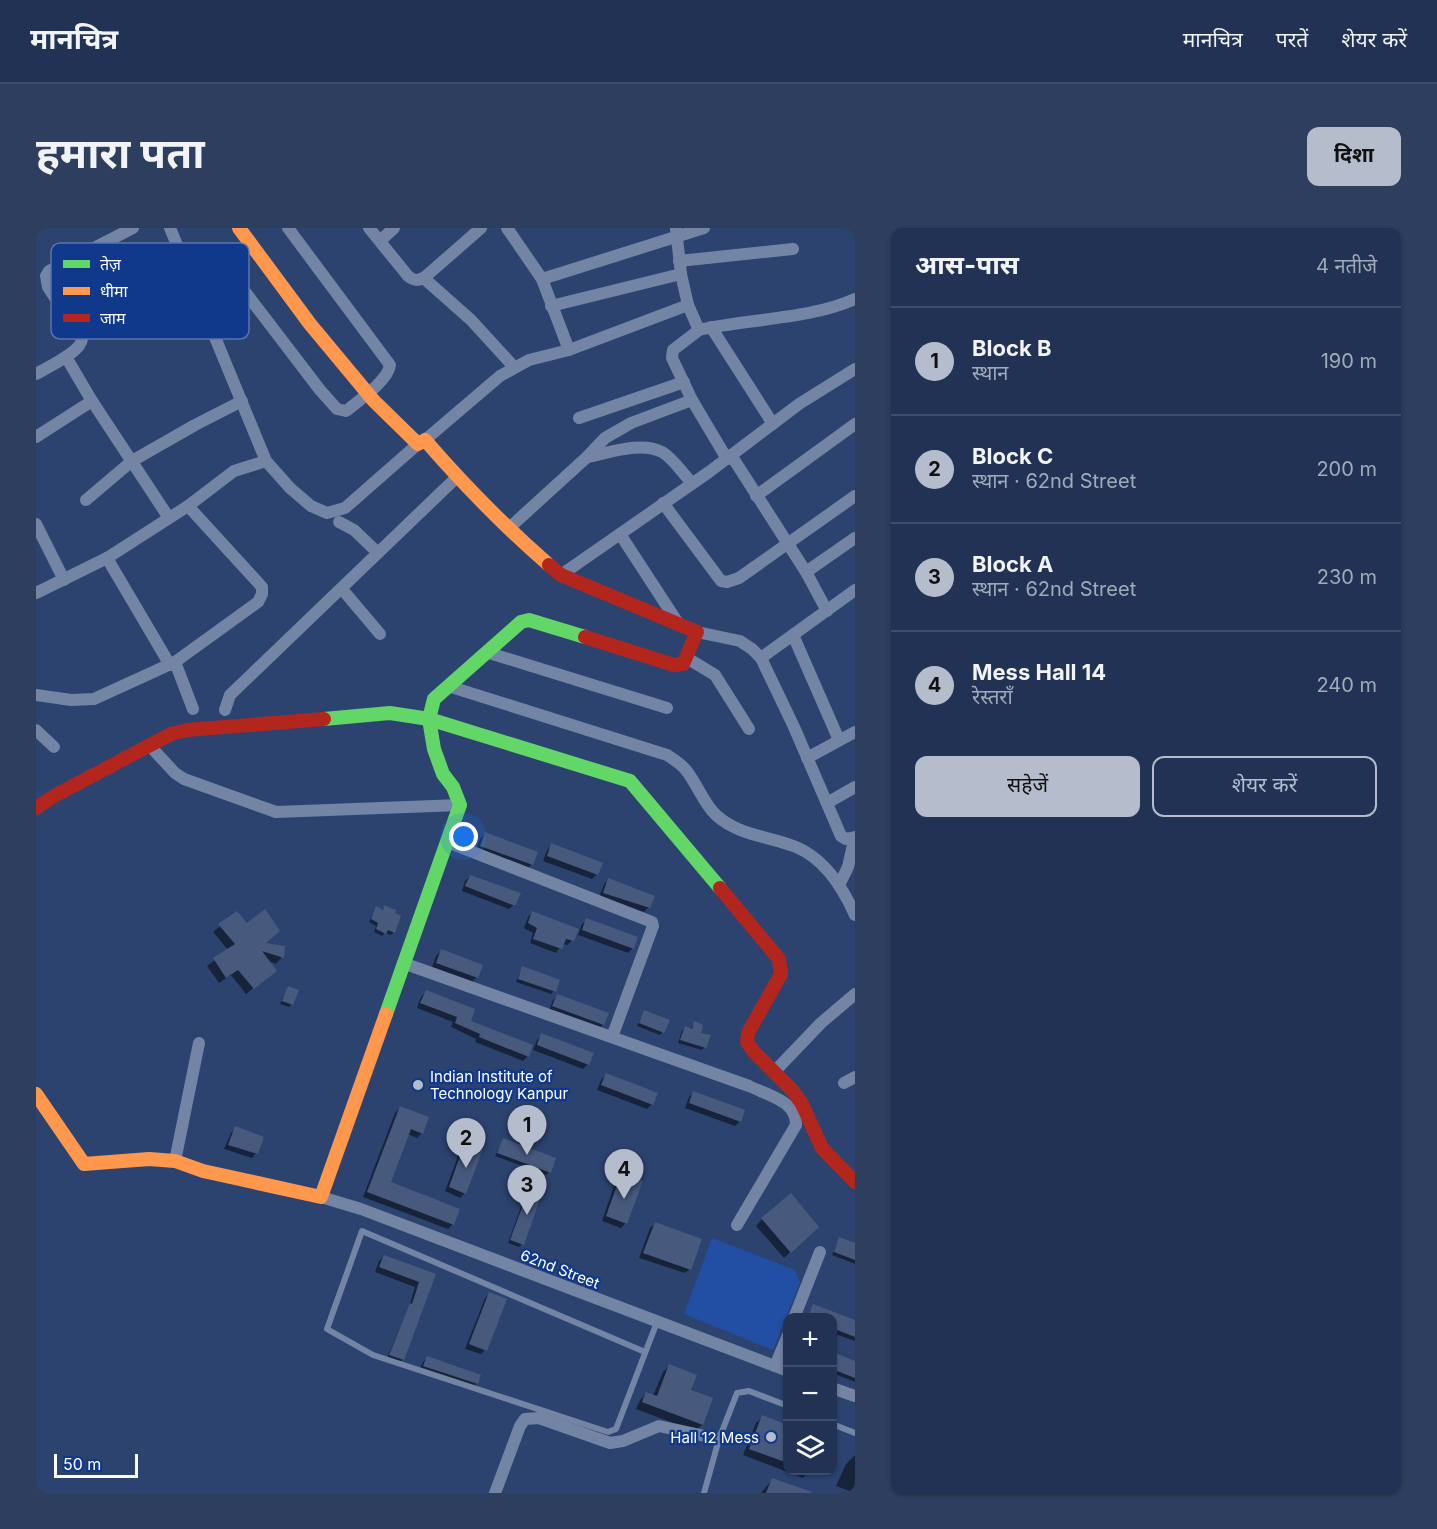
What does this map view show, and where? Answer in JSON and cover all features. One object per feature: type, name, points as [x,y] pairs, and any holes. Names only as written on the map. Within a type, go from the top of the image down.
[{"type":"street","points":[[104,243],[133,228]]},
{"type":"street","points":[[170,228],[176,243]]},
{"type":"street","points":[[239,228],[310,324],[368,393],[422,442],[508,529],[561,575],[697,632],[740,641],[761,658],[841,836],[843,838],[854,837],[848,867],[840,885]]},
{"type":"street","points":[[249,298],[304,371],[337,409],[346,411],[388,373],[390,365],[288,228]]},
{"type":"street","points":[[369,228],[413,279],[419,280],[481,228]]},
{"type":"street","points":[[380,242],[394,228]]},
{"type":"street","points":[[507,228],[542,279],[569,350]]},
{"type":"street","points":[[542,279],[676,232],[704,228]]},
{"type":"street","points":[[676,232],[681,274],[688,305],[772,424]]},
{"type":"street","points":[[679,261],[793,249]]},
{"type":"street","points":[[51,270],[46,276],[51,292]]},
{"type":"street","points":[[551,306],[681,274]]},
{"type":"street","points":[[425,277],[471,320],[514,367]]},
{"type":"street","points":[[827,611],[806,572],[692,400],[671,353],[705,329],[831,308],[855,299]]},
{"type":"street","points":[[216,339],[266,461],[290,488],[311,506],[327,513],[345,508],[500,376],[514,367],[529,360],[569,350],[688,305]]},
{"type":"street","points":[[36,374],[81,347],[82,339]]},
{"type":"street","points":[[66,357],[92,401],[169,518]]},
{"type":"street","points":[[561,575],[729,457],[799,404],[855,369]]},
{"type":"street","points":[[579,418],[684,382]]},
{"type":"street","points":[[508,529],[605,438],[631,423],[692,400]]},
{"type":"street","points":[[36,436],[92,401]]},
{"type":"street","points":[[86,500],[132,461],[242,401]]},
{"type":"street","points":[[756,496],[855,424]]},
{"type":"street","points":[[587,457],[637,448],[652,449],[664,453],[692,483]]},
{"type":"street","points":[[36,593],[107,558],[188,506],[234,471],[266,461]]},
{"type":"street","points":[[225,710],[230,694],[457,477]]},
{"type":"street","points":[[663,503],[721,581],[727,582],[739,579],[855,496]]},
{"type":"street","points":[[36,695],[71,700],[94,699],[172,663],[258,602],[262,594],[262,587],[188,506]]},
{"type":"street","points":[[339,522],[354,530],[377,552]]},
{"type":"street","points":[[36,524],[64,580]]},
{"type":"street","points":[[620,534],[678,623]]},
{"type":"street","points":[[806,572],[855,538]]},
{"type":"street","points":[[107,558],[172,663],[192,709]]},
{"type":"street","points":[[342,589],[380,634]]},
{"type":"street","points":[[761,658],[855,590]]},
{"type":"street","points":[[36,1094],[84,1164],[149,1159],[176,1161],[203,1171],[321,1197],[460,804],[453,787],[443,774],[434,749],[429,719],[433,699],[521,622],[529,620],[674,665],[683,664],[697,632]]},
{"type":"street","points":[[794,635],[839,740]]},
{"type":"street","points":[[486,652],[667,708]]},
{"type":"street","points":[[687,658],[715,675],[749,729]]},
{"type":"street","points":[[448,686],[667,755],[684,768],[715,814],[738,831],[797,847],[815,859],[840,885],[855,915]]},
{"type":"street","points":[[36,808],[54,796],[171,734],[207,728],[390,713],[429,719],[630,781],[779,959],[781,974],[748,1033],[747,1042],[793,1091],[802,1104],[822,1148],[855,1182]]},
{"type":"street","points":[[36,730],[54,747]]},
{"type":"street","points":[[807,758],[855,732]]},
{"type":"street","points":[[150,746],[175,773],[184,779],[276,812],[460,804]]},
{"type":"street","points":[[827,803],[855,787]]},
{"type":"street","points":[[447,842],[652,922],[653,926],[612,1037]]},
{"type":"street","points":[[403,963],[749,1086],[787,1103],[796,1116],[796,1125],[737,1225]]},
{"type":"street","points":[[774,1072],[821,1023],[855,994]]},
{"type":"street","points":[[176,1161],[199,1043]]},
{"type":"street","name":"62nd Street","points":[[321,1197],[361,1209],[783,1369]]},
{"type":"street","points":[[796,1313],[820,1252]]},
{"type":"street","points":[[775,1366],[783,1347]]},
{"type":"street","points":[[837,1390],[855,1396]]},
{"type":"street","points":[[495,1493],[520,1426],[525,1419],[539,1418],[610,1443],[623,1441],[659,1426],[719,1439]]},
{"type":"lane","points":[[645,1352],[362,1232],[327,1329],[373,1355],[608,1432],[616,1429],[657,1322]]},
{"type":"lane","points":[[704,1493],[719,1439],[734,1398],[741,1391],[749,1391],[783,1404]]},
{"type":"lane","points":[[837,1426],[855,1433]]},
{"type":"shaded area","points":[[712,1238],[795,1270],[800,1282],[788,1313],[783,1313],[783,1325],[773,1350],[684,1314]]},
{"type":"building","points":[[485,832],[538,852],[533,865],[480,846]]},
{"type":"building","points":[[551,843],[603,863],[598,875],[547,856]]},
{"type":"building","points":[[470,875],[521,893],[515,906],[465,886]]},
{"type":"building","points":[[608,878],[655,896],[650,908],[603,893]]},
{"type":"building","points":[[384,905],[396,910],[395,913],[401,916],[395,933],[388,930],[386,934],[376,929],[378,923],[371,919],[376,906],[383,910]]},
{"type":"building","points":[[265,909],[280,931],[266,943],[285,946],[284,958],[262,951],[277,971],[254,989],[238,970],[226,978],[213,958],[235,944],[218,924],[237,911],[247,923]]},
{"type":"building","points":[[532,911],[579,929],[574,941],[566,939],[562,949],[533,939],[537,928],[528,923]]},
{"type":"building","points":[[586,918],[638,937],[634,949],[582,930]]},
{"type":"building","points":[[441,949],[483,965],[478,978],[436,963]]},
{"type":"building","points":[[522,966],[560,980],[556,992],[518,979]]},
{"type":"building","points":[[288,986],[299,990],[293,1005],[282,1001]]},
{"type":"building","points":[[426,990],[475,1009],[471,1021],[533,1045],[529,1057],[479,1037],[480,1034],[455,1023],[457,1017],[420,1003]]},
{"type":"building","points":[[557,994],[609,1013],[604,1025],[552,1006]]},
{"type":"building","points":[[644,1010],[670,1020],[664,1033],[639,1023]]},
{"type":"building","points":[[694,1021],[703,1025],[701,1033],[711,1035],[706,1048],[680,1040],[685,1026],[692,1029]]},
{"type":"building","points":[[541,1033],[594,1053],[589,1065],[537,1045]]},
{"type":"building","points":[[606,1073],[658,1093],[653,1105],[601,1085]]},
{"type":"building","points":[[693,1091],[745,1110],[741,1122],[689,1103]]},
{"type":"building","points":[[400,1106],[429,1117],[423,1134],[411,1129],[391,1182],[460,1209],[454,1225],[367,1192]]},
{"type":"building","points":[[235,1126],[264,1137],[258,1154],[228,1145]]},
{"type":"building","points":[[503,1138],[556,1158],[551,1173],[497,1153]]},
{"type":"building","points":[[465,1142],[483,1149],[466,1194],[449,1187]]},
{"type":"building","points":[[621,1174],[643,1181],[627,1224],[606,1216]]},
{"type":"building","points":[[530,1186],[543,1190],[524,1245],[510,1240]]},
{"type":"building","points":[[791,1193],[819,1227],[791,1253],[761,1218]]},
{"type":"building","points":[[655,1222],[702,1239],[691,1270],[643,1253]]},
{"type":"building","points":[[839,1237],[855,1243],[855,1260],[834,1252]]},
{"type":"building","points":[[384,1255],[436,1274],[404,1360],[389,1355],[410,1303],[412,1304],[419,1282],[379,1267]]},
{"type":"building","points":[[489,1292],[507,1299],[487,1351],[469,1344]]},
{"type":"building","points":[[813,1304],[837,1313],[810,1313]]},
{"type":"building","points":[[837,1313],[855,1320],[855,1337],[837,1330]]},
{"type":"building","points":[[837,1354],[855,1361],[855,1378],[837,1371]]},
{"type":"building","points":[[427,1356],[481,1375],[478,1384],[423,1366]]},
{"type":"building","points":[[669,1364],[697,1375],[691,1390],[713,1398],[703,1425],[642,1402],[646,1392],[657,1396]]},
{"type":"building","name":"Hall 12 Mess","points":[[762,1415],[783,1423],[783,1461],[749,1449]]},
{"type":"building","points":[[772,1478],[812,1492],[812,1493],[766,1493]]},
{"type":"traffic: fast","points":[[386,1014],[460,805],[453,787],[443,774],[434,749],[429,719],[434,699],[521,622],[529,620],[585,637]]},
{"type":"traffic: fast","points":[[324,719],[390,713],[429,719],[630,781],[720,888]]},
{"type":"traffic: slow","points":[[239,228],[310,324],[374,401],[418,444],[425,440],[485,505],[549,565]]},
{"type":"traffic: slow","points":[[36,1094],[84,1164],[149,1159],[175,1161],[203,1171],[321,1197],[386,1014]]},
{"type":"traffic: jam","points":[[549,565],[561,575],[697,632],[683,664],[674,665],[585,637]]},
{"type":"traffic: jam","points":[[36,808],[54,796],[171,734],[187,730],[324,719]]},
{"type":"traffic: jam","points":[[720,888],[779,959],[781,974],[748,1033],[747,1042],[793,1091],[802,1104],[822,1148],[855,1182]]},
{"type":"place","name":"Indian Institute of Technology Kanpur","points":[[418,1085]]},
{"type":"place","name":"Block B","points":[[527,1155]]},
{"type":"place","name":"Block C","points":[[466,1168]]},
{"type":"place","name":"Mess Hall 14","points":[[624,1199]]},
{"type":"place","name":"Block A","points":[[527,1215]]},
{"type":"place","name":"Hall 12 Mess","points":[[771,1437]]}]
